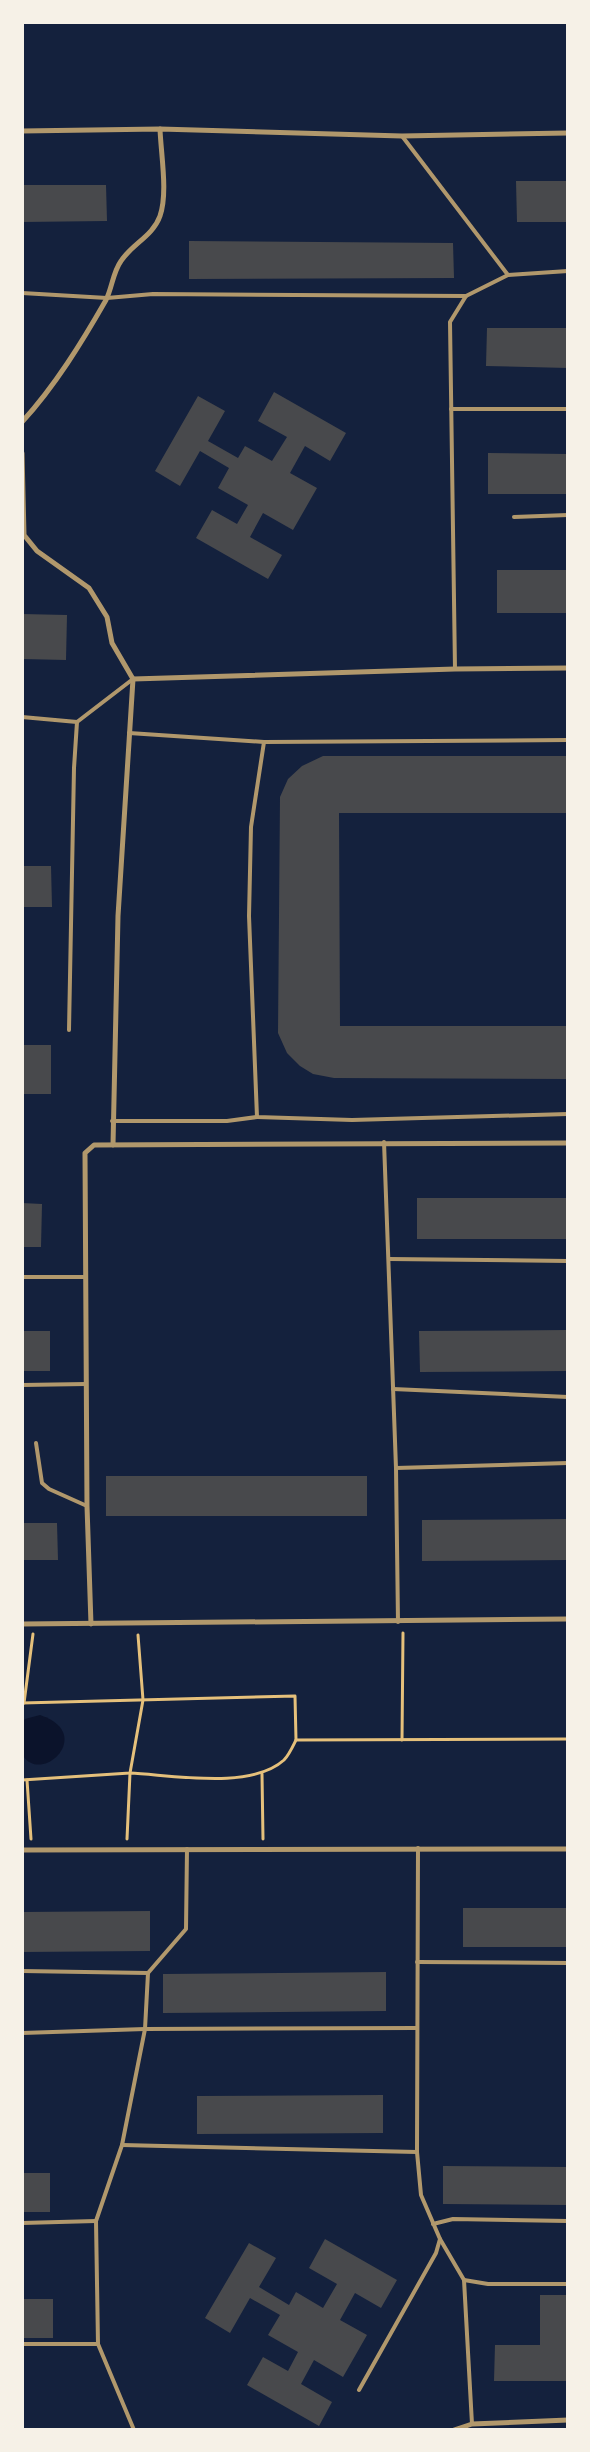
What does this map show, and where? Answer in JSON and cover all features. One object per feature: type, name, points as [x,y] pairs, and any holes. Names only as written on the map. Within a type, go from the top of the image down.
[{"type":"street","points":[[22,130],[160,129],[402,136],[568,133]]},
{"type":"street","points":[[22,422],[45,397],[107,298],[119,263],[130,248],[151,233],[160,217],[163,202],[160,129]]},
{"type":"street","points":[[22,453],[23,535],[37,551],[89,588],[107,617],[112,642],[133,679],[118,916],[112,1121],[113,1145]]},
{"type":"street","points":[[133,679],[455,669],[568,668]]},
{"type":"street","points":[[91,1624],[87,1506],[85,1153],[94,1145],[384,1142],[568,1143]]},
{"type":"street","points":[[22,1624],[568,1619]]},
{"type":"street","points":[[22,1850],[568,1849]]},
{"type":"street","points":[[454,2430],[472,2424],[568,2420]]},
{"type":"lane","points":[[402,136],[508,275]]},
{"type":"lane","points":[[22,293],[107,298],[154,294],[466,296],[508,275],[568,271]]},
{"type":"lane","points":[[455,669],[450,322],[466,296]]},
{"type":"lane","points":[[451,409],[568,409]]},
{"type":"lane","points":[[514,517],[568,515]]},
{"type":"lane","points":[[22,717],[77,722],[133,679]]},
{"type":"lane","points":[[69,1030],[74,768],[77,722]]},
{"type":"lane","points":[[129,733],[264,742],[568,740]]},
{"type":"lane","points":[[258,1117],[249,916],[251,827],[264,742]]},
{"type":"lane","points":[[112,1121],[226,1121],[258,1117],[352,1120],[568,1114]]},
{"type":"lane","points":[[384,1142],[400,1622]]},
{"type":"lane","points":[[388,1259],[568,1261]]},
{"type":"lane","points":[[22,1277],[86,1278]]},
{"type":"lane","points":[[22,1385],[86,1384]]},
{"type":"lane","points":[[393,1389],[568,1397]]},
{"type":"lane","points":[[36,1443],[42,1483],[49,1489],[87,1506]]},
{"type":"lane","points":[[396,1468],[568,1463]]},
{"type":"lane","points":[[418,1848],[416,2028],[417,2152],[420,2195],[440,2239],[464,2280],[472,2424]]},
{"type":"lane","points":[[134,2430],[98,2344],[96,2221],[122,2145],[145,2029],[148,1972],[186,1929],[187,1849]]},
{"type":"lane","points":[[417,1962],[568,1963]]},
{"type":"lane","points":[[22,1971],[148,1972]]},
{"type":"lane","points":[[22,2033],[145,2029],[416,2028]]},
{"type":"lane","points":[[122,2145],[417,2152]]},
{"type":"lane","points":[[433,2224],[453,2219],[568,2221]]},
{"type":"lane","points":[[22,2223],[96,2221]]},
{"type":"lane","points":[[359,2390],[436,2253],[440,2239]]},
{"type":"lane","points":[[464,2280],[488,2284],[568,2284]]},
{"type":"lane","points":[[22,2344],[98,2344]]},
{"type":"path","points":[[400,1622],[402,1740]]},
{"type":"path","points":[[22,1780],[130,1773],[227,1778],[262,1774],[285,1760],[296,1740],[296,1696],[23,1703],[35,1624]]},
{"type":"path","points":[[126,1849],[130,1773],[143,1700],[138,1624]]},
{"type":"path","points":[[296,1740],[568,1739]]},
{"type":"path","points":[[262,1774],[263,1849]]},
{"type":"path","points":[[27,1780],[31,1850]]},
{"type":"water","points":[[40,1715],[56,1723],[63,1733],[64,1744],[60,1753],[52,1761],[42,1764],[32,1763],[23,1756],[22,1723],[25,1719]]},
{"type":"building","points":[[516,181],[568,181],[568,222],[517,222]]},
{"type":"building","points":[[22,185],[106,185],[107,221],[22,222]]},
{"type":"building","points":[[189,241],[453,243],[454,278],[189,279]]},
{"type":"building","points":[[487,328],[568,328],[568,368],[486,366]]},
{"type":"building","points":[[274,392],[346,433],[330,461],[305,446],[290,473],[317,488],[293,530],[263,513],[250,537],[282,555],[268,579],[196,538],[212,510],[237,524],[248,505],[218,488],[229,468],[200,451],[180,486],[155,471],[198,396],[225,411],[208,441],[238,458],[245,446],[272,461],[287,437],[258,421]]},
{"type":"building","points":[[488,453],[568,454],[568,494],[488,494]]},
{"type":"building","points":[[497,570],[568,570],[568,613],[497,613]]},
{"type":"building","points":[[22,614],[67,615],[66,660],[22,659]]},
{"type":"building","points":[[323,756],[568,756],[568,813],[339,813],[340,1026],[568,1026],[568,1079],[334,1078],[313,1074],[300,1066],[287,1053],[278,1033],[280,797],[288,779],[302,766]]},
{"type":"building","points":[[22,866],[51,866],[52,907],[22,907]]},
{"type":"building","points":[[22,1045],[51,1045],[51,1094],[22,1094]]},
{"type":"building","points":[[417,1198],[568,1198],[568,1239],[417,1239]]},
{"type":"building","points":[[22,1203],[42,1204],[41,1247],[22,1247]]},
{"type":"building","points":[[568,1330],[568,1371],[420,1372],[419,1331]]},
{"type":"building","points":[[22,1331],[50,1331],[50,1371],[22,1371]]},
{"type":"building","points":[[106,1476],[367,1476],[367,1516],[106,1516]]},
{"type":"building","points":[[568,1519],[568,1560],[422,1561],[422,1520]]},
{"type":"building","points":[[22,1523],[57,1523],[58,1560],[22,1560]]},
{"type":"building","points":[[463,1908],[568,1908],[568,1947],[463,1947]]},
{"type":"building","points":[[150,1911],[150,1951],[22,1952],[22,1912]]},
{"type":"building","points":[[386,1972],[386,2011],[163,2013],[163,1974]]},
{"type":"building","points":[[383,2095],[383,2133],[197,2134],[197,2096]]},
{"type":"building","points":[[443,2166],[568,2167],[568,2205],[443,2204]]},
{"type":"building","points":[[22,2173],[50,2173],[50,2212],[22,2212]]},
{"type":"building","points":[[325,2239],[397,2280],[381,2308],[355,2293],[340,2320],[367,2335],[343,2377],[314,2360],[301,2384],[332,2402],[319,2426],[247,2385],[263,2357],[288,2371],[298,2352],[268,2335],[280,2315],[250,2298],[230,2333],[205,2318],[249,2243],[276,2258],[259,2287],[289,2305],[296,2292],[323,2308],[337,2284],[309,2268]]},
{"type":"building","points":[[540,2295],[568,2295],[568,2381],[494,2381],[495,2345],[540,2345]]},
{"type":"building","points":[[22,2299],[53,2299],[53,2338],[22,2338]]}]
